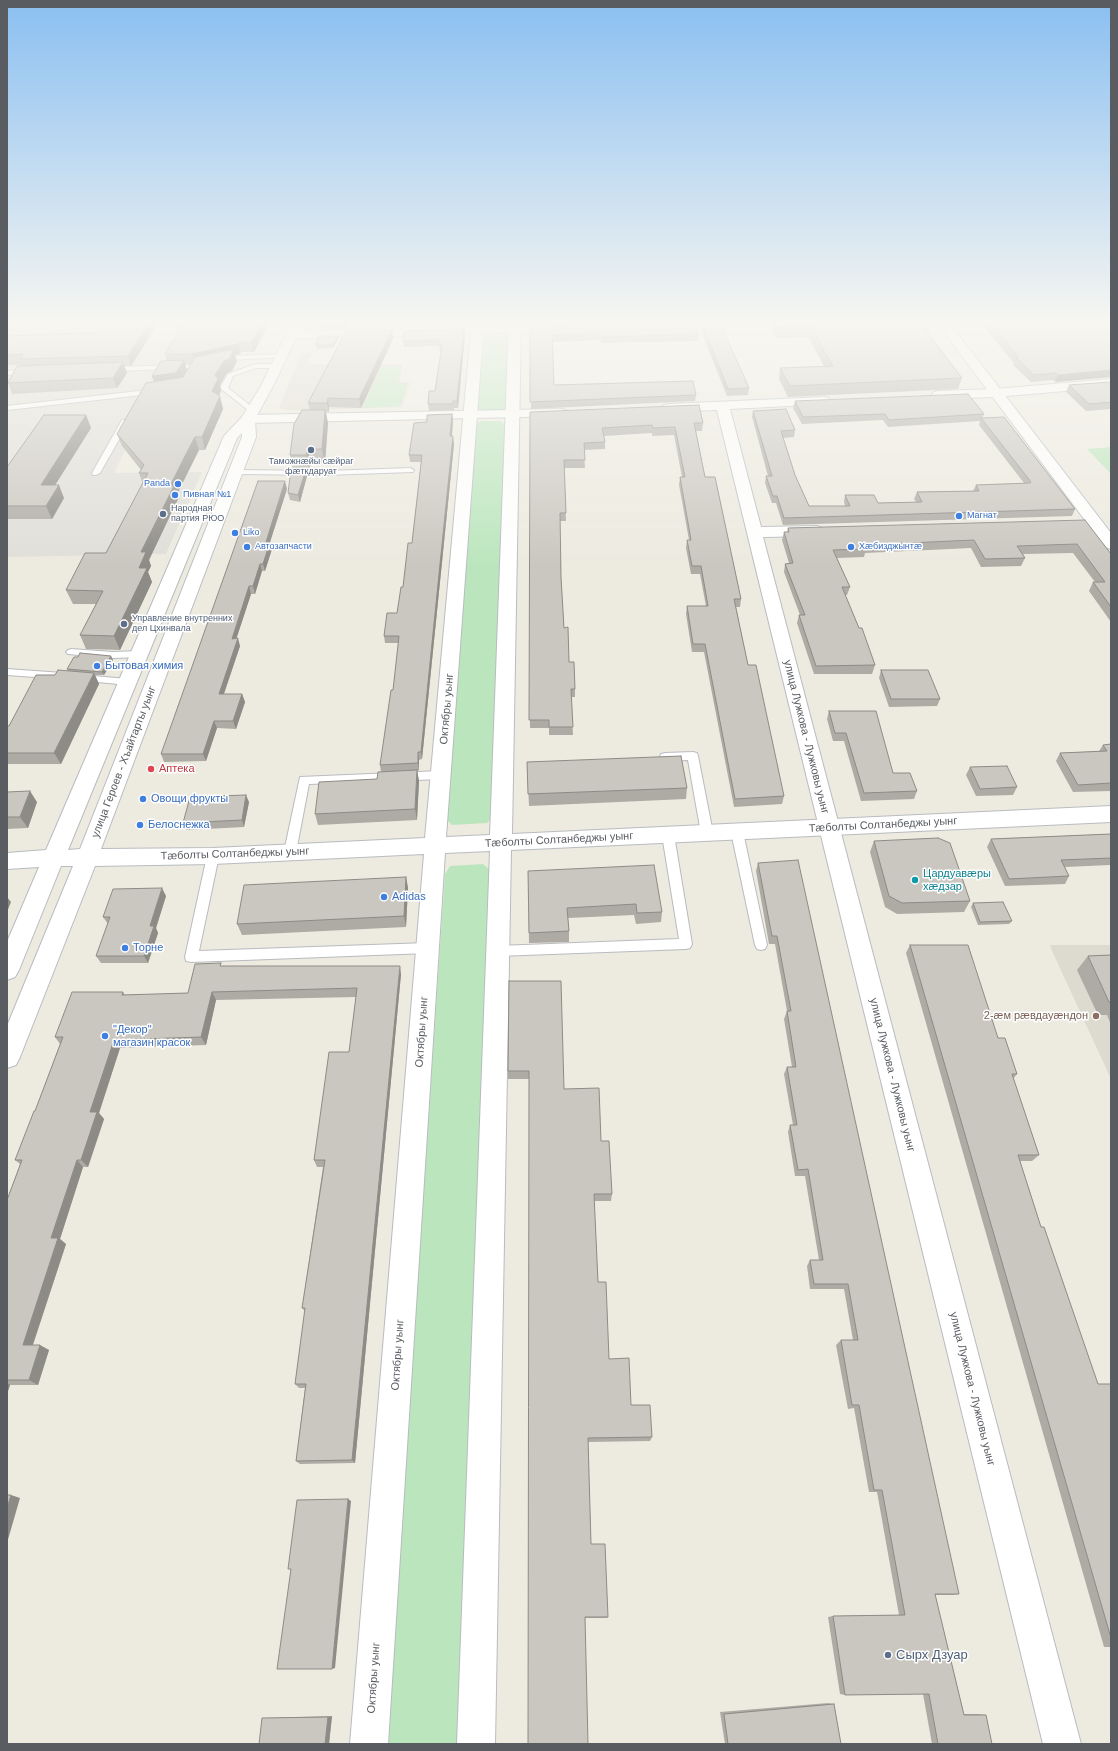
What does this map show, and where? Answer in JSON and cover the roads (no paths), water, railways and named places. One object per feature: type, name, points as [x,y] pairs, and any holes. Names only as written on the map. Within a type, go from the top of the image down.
[{"type":"street","name":"улица Героев - Хъайтарты уынг","points":[[7,970],[231,436],[251,416],[258,402]]},
{"type":"street","name":"Октябры уынг","points":[[369,1744],[441,775],[471,402]]},
{"type":"street","points":[[476,1744],[512,402]]},
{"type":"street","points":[[660,408],[799,402]]},
{"type":"street","points":[[1002,402],[1111,544]]},
{"type":"street","name":"улица Лужкова - Лужковы уынг","points":[[722,405],[1062,1744]]},
{"type":"street","points":[[251,416],[470,416],[574,412]]},
{"type":"street","name":"улица Героев - Хъайтарты уынг","points":[[7,1057],[87,858],[236,472],[249,437],[251,416]]},
{"type":"street","points":[[1077,522],[1093,522]]},
{"type":"street","points":[[754,532],[833,530]]},
{"type":"street","name":"Тæболты Солтанбеджы уынг","points":[[7,861],[54,858],[213,856],[1111,814]]},
{"type":"lane","points":[[7,408],[82,402]]},
{"type":"lane","points":[[237,402],[251,416]]},
{"type":"lane","points":[[96,473],[130,413]]},
{"type":"lane","points":[[236,472],[326,473],[410,470]]},
{"type":"lane","points":[[72,652],[113,655],[140,654]]},
{"type":"lane","points":[[7,672],[128,682]]},
{"type":"lane","points":[[654,757],[693,756],[707,833]]},
{"type":"lane","points":[[290,852],[304,780],[441,775]]},
{"type":"lane","points":[[737,832],[761,946]]},
{"type":"lane","points":[[498,951],[686,944],[668,835]]},
{"type":"lane","points":[[213,856],[190,957],[428,948]]},
{"type":"place","name":"Таможнæйы сæйраг фæткдаруат","points":[[311,450]]},
{"type":"place","name":"Panda","points":[[178,484]]},
{"type":"place","name":"Пивная №1","points":[[175,495]]},
{"type":"place","name":"Народная партия РЮО","points":[[163,514]]},
{"type":"place","name":"Магнат","points":[[959,516]]},
{"type":"place","name":"Liko","points":[[235,533]]},
{"type":"place","name":"Автозапчасти","points":[[247,547]]},
{"type":"place","name":"Хæбизджынтæ","points":[[851,547]]},
{"type":"place","name":"Управление внутренних дел Цхинвала","points":[[124,624]]},
{"type":"place","name":"Бытовая химия","points":[[97,666]]},
{"type":"place","name":"Аптека","points":[[151,769]]},
{"type":"place","name":"Овощи фрукты","points":[[143,799]]},
{"type":"place","name":"Белоснежка","points":[[140,825]]},
{"type":"place","name":"Цардуавæры хæдзар","points":[[915,880]]},
{"type":"place","name":"Adidas","points":[[384,897]]},
{"type":"place","name":"Торне","points":[[125,948]]},
{"type":"place","name":"2-æм рӕвдауӕндон","points":[[1096,1016]]},
{"type":"place","name":"\"Декор\" магазин красок","points":[[105,1036]]},
{"type":"place","name":"Сырх Дзуар","points":[[888,1655]]}]
